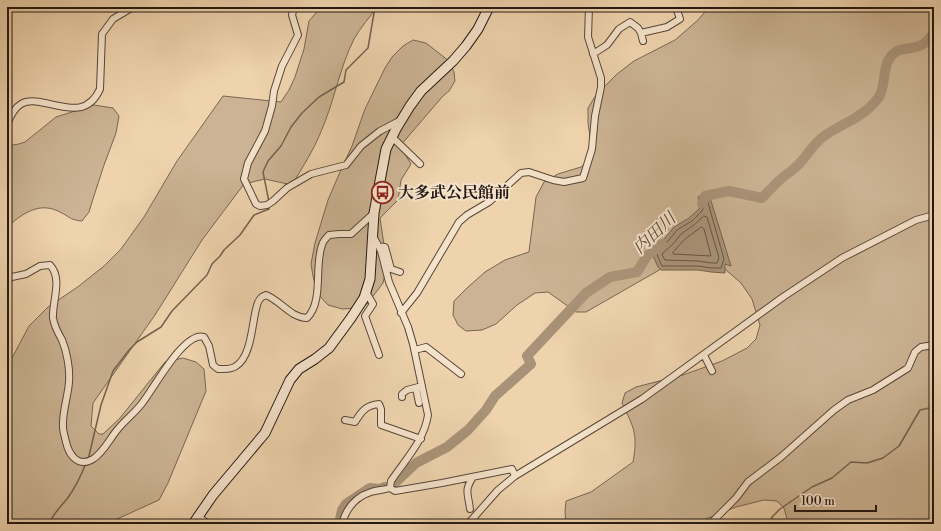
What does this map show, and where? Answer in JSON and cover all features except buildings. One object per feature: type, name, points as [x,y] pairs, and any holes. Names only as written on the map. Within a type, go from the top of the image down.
[{"type":"street","points":[[7,124],[12,113],[22,103],[34,101],[75,108],[84,107],[91,103],[100,89],[102,34],[113,19],[133,7]]},
{"type":"street","points":[[294,7],[292,15],[298,35],[282,66],[264,131],[248,164],[244,179],[256,204],[260,206],[269,203],[287,188],[311,174],[346,165],[361,146],[380,131],[401,120]]},
{"type":"street","points":[[209,524],[195,520],[213,495],[266,433],[290,380],[299,369],[315,359],[328,348],[364,298],[370,279],[374,213],[386,149],[401,120],[421,91],[453,61],[466,46],[478,29],[490,7]]},
{"type":"street","points":[[401,313],[417,292],[459,222],[467,215],[489,202],[522,172],[529,172],[564,182],[583,178],[592,149],[595,116],[601,87],[601,78],[588,37],[589,7]]},
{"type":"street","points":[[641,33],[667,27],[680,19],[676,7]]},
{"type":"street","points":[[593,54],[607,45],[619,29],[630,22],[638,28],[643,41]]},
{"type":"street","points":[[392,137],[420,164]]},
{"type":"street","points":[[7,278],[26,274],[40,266],[50,265],[55,271],[56,283],[53,318],[65,351],[69,373],[63,427],[71,455],[78,461],[86,461],[93,459],[101,452],[118,428],[142,403],[159,380],[172,358],[193,338],[200,335],[204,337],[209,346],[213,365],[218,369],[226,369],[236,367],[242,360],[250,344],[252,323],[260,298],[266,295],[274,298],[299,318],[307,318],[312,313],[318,288],[320,250],[322,243],[329,235],[351,234],[374,213]]},
{"type":"street","points":[[468,524],[498,490],[516,476],[642,399],[783,296],[842,258],[916,220],[934,215]]},
{"type":"street","points":[[372,235],[378,246],[389,282],[408,327],[414,350],[419,387],[419,403]]},
{"type":"street","points":[[378,246],[385,247],[391,269],[400,272]]},
{"type":"street","points":[[366,292],[373,304],[365,316],[379,355]]},
{"type":"street","points":[[710,524],[736,498],[748,482],[780,458],[834,410],[848,400],[873,390],[908,368],[915,352],[921,348],[934,345]]},
{"type":"street","points":[[414,350],[426,347],[461,374]]},
{"type":"street","points":[[704,355],[712,371]]},
{"type":"street","points":[[402,397],[404,391],[419,387]]},
{"type":"street","points":[[390,488],[391,481],[421,439],[426,426],[428,415],[419,387]]},
{"type":"street","points":[[345,420],[355,422],[365,408],[378,404],[381,409],[381,425],[421,439]]},
{"type":"street","points":[[390,488],[395,491],[512,469],[516,476]]},
{"type":"street","points":[[470,509],[467,490],[473,477]]},
{"type":"street","points":[[342,524],[345,512],[355,501],[371,492],[382,491],[390,488]]},
{"type":"shaded area","points":[[321,7],[377,7],[354,39],[344,62],[325,122],[307,160],[292,185],[265,179],[244,184],[202,240],[155,315],[93,403],[91,426],[99,434],[103,434],[120,418],[165,362],[183,358],[196,362],[204,369],[206,391],[168,483],[159,500],[106,524],[7,524],[7,373],[11,360],[29,326],[48,307],[79,286],[104,266],[121,249],[144,217],[177,161],[223,96],[281,102],[295,77],[304,49],[309,21]]},
{"type":"shaded area","points":[[709,7],[934,7],[934,524],[784,524],[787,519],[784,508],[777,501],[764,500],[736,507],[693,524],[566,524],[566,501],[591,492],[633,462],[635,438],[632,425],[622,403],[625,393],[636,387],[683,375],[722,361],[747,348],[756,339],[760,325],[752,299],[741,283],[725,269],[712,261],[661,269],[586,312],[576,312],[548,292],[535,293],[517,305],[496,324],[482,330],[466,331],[458,325],[453,315],[454,301],[485,272],[505,260],[529,252],[536,197],[544,182],[558,174],[581,167],[589,162],[591,143],[588,123],[588,108],[596,95],[617,74],[634,61],[675,40],[698,20]]},
{"type":"shaded area","points":[[413,40],[426,43],[449,61],[454,72],[455,81],[449,91],[400,146],[411,164],[401,180],[398,200],[380,218],[387,265],[383,283],[367,304],[356,308],[342,309],[328,305],[317,293],[311,264],[315,243],[328,200],[352,146],[365,109],[385,68],[392,57],[403,46]]},
{"type":"shaded area","points":[[94,105],[113,108],[119,116],[116,133],[89,212],[82,221],[73,219],[51,208],[36,209],[15,220],[7,228],[7,146],[25,142],[56,117]]},
{"type":"water","points":[[708,191],[731,266],[725,264],[725,273],[698,270],[661,270],[658,267],[651,251],[674,227],[689,218],[700,208],[698,197]]},
{"type":"waterway","points":[[269,202],[263,172],[268,161],[281,146],[291,127],[302,113],[319,97],[344,82],[346,70],[368,48],[375,7]]},
{"type":"waterway","name":"内田川","points":[[702,204],[705,196],[729,191],[762,198],[779,180],[798,165],[819,140],[828,133],[864,113],[876,101],[883,86],[885,69],[893,54],[902,49],[918,47],[929,39],[934,32]]},
{"type":"waterway","points":[[88,460],[101,405],[113,371],[137,342],[161,327],[172,311],[207,275],[212,264],[240,235],[254,215],[269,209],[269,206]]},
{"type":"waterway","name":"内田川","points":[[395,483],[416,463],[447,447],[468,430],[486,410],[495,396],[531,364],[527,356],[586,293],[610,277],[637,272],[647,256],[662,244]]},
{"type":"waterway","points":[[768,524],[780,509],[812,487],[832,478],[851,462],[867,463],[883,458],[899,446],[920,410],[934,407]]},
{"type":"waterway","points":[[49,524],[73,491],[86,463]]},
{"type":"waterway","name":"内田川","points":[[339,524],[342,510],[346,504],[370,488],[380,489],[385,487]]},
{"type":"place","name":"大多武公民館前","points":[[382,192]]}]
